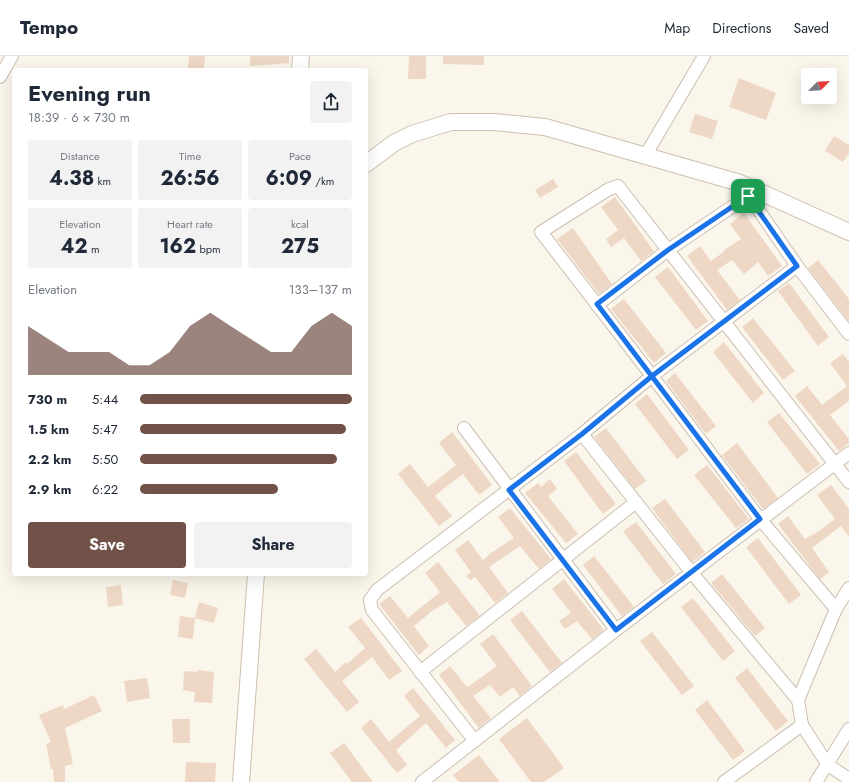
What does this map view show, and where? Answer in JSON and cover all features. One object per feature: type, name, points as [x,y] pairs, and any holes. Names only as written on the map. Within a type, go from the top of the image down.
[{"type":"street","points":[[0,77],[12,56]]},
{"type":"street","points":[[300,68],[301,56]]},
{"type":"street","points":[[644,156],[704,56]]},
{"type":"street","points":[[368,163],[394,144],[412,134],[451,122],[494,122],[545,127],[644,156],[744,190],[849,232]]},
{"type":"street","points":[[836,609],[760,519],[541,232],[609,189],[618,186],[723,323],[849,482]]},
{"type":"street","points":[[597,304],[744,190]]},
{"type":"street","points":[[744,190],[797,266],[849,334]]},
{"type":"street","points":[[474,740],[372,610],[370,600],[377,590],[582,434],[652,376],[797,266]]},
{"type":"street","points":[[464,428],[509,490],[616,630]]},
{"type":"street","points":[[582,434],[692,573],[798,700],[802,725],[828,765],[849,779]]},
{"type":"street","points":[[422,782],[474,740],[760,519],[849,453]]},
{"type":"street","points":[[420,672],[636,502]]},
{"type":"street","points":[[241,782],[256,576]]},
{"type":"street","points":[[798,700],[836,609],[849,588]]},
{"type":"street","points":[[724,782],[802,725]]},
{"type":"street","points":[[816,782],[828,765],[849,729]]},
{"type":"building","points":[[189,56],[205,56],[204,68],[188,68]]},
{"type":"building","points":[[250,56],[289,56],[289,63],[250,66]]},
{"type":"building","points":[[409,56],[426,56],[426,79],[408,79]]},
{"type":"building","points":[[443,56],[484,56],[484,65],[443,64]]},
{"type":"building","points":[[739,78],[776,93],[766,120],[729,107]]},
{"type":"building","points":[[695,114],[718,121],[712,139],[689,132]]},
{"type":"building","points":[[834,136],[849,145],[849,153],[843,162],[825,151]]},
{"type":"building","points":[[553,179],[558,187],[540,198],[535,190]]},
{"type":"building","points":[[615,197],[654,251],[641,261],[624,238],[611,247],[606,239],[618,230],[601,207]]},
{"type":"building","points":[[744,213],[782,266],[768,276],[758,262],[744,274],[732,260],[717,270],[740,300],[727,310],[687,256],[700,246],[711,261],[741,239],[730,224]]},
{"type":"building","points":[[573,228],[612,284],[599,294],[557,239]]},
{"type":"building","points":[[818,260],[849,299],[849,322],[808,268]]},
{"type":"building","points":[[668,267],[708,321],[696,330],[655,277]]},
{"type":"building","points":[[789,283],[829,337],[818,346],[778,291]]},
{"type":"building","points":[[624,299],[666,353],[654,363],[611,309]]},
{"type":"building","points":[[753,318],[795,371],[783,380],[742,327]]},
{"type":"building","points":[[724,342],[764,393],[753,403],[713,352]]},
{"type":"building","points":[[843,354],[849,362],[849,401],[830,415],[849,439],[849,443],[839,451],[795,396],[807,386],[822,405],[847,386],[830,363]]},
{"type":"building","points":[[675,373],[716,426],[706,434],[666,381]]},
{"type":"building","points":[[647,394],[689,450],[677,459],[635,404]]},
{"type":"building","points":[[779,413],[820,464],[807,474],[767,422]]},
{"type":"building","points":[[606,428],[646,481],[635,489],[594,437]]},
{"type":"building","points":[[452,432],[492,485],[479,495],[463,474],[452,482],[435,496],[452,516],[439,526],[398,474],[410,464],[428,487],[456,465],[439,443]]},
{"type":"building","points":[[737,443],[778,498],[763,509],[722,455]]},
{"type":"building","points":[[576,452],[616,504],[603,514],[564,461]]},
{"type":"building","points":[[707,465],[749,519],[736,528],[694,475]]},
{"type":"building","points":[[550,479],[557,489],[548,496],[578,534],[566,543],[525,493],[538,483],[541,487]]},
{"type":"building","points":[[831,485],[849,509],[849,537],[841,526],[812,548],[829,572],[820,579],[778,524],[788,516],[805,539],[819,531],[835,519],[817,495]]},
{"type":"building","points":[[665,499],[705,552],[692,562],[652,508]]},
{"type":"building","points":[[510,508],[551,559],[539,569],[520,546],[489,567],[508,593],[495,603],[475,577],[470,580],[466,576],[471,572],[455,550],[468,540],[483,560],[514,538],[498,517]]},
{"type":"building","points":[[636,522],[676,574],[663,584],[623,531]]},
{"type":"building","points":[[758,538],[801,595],[789,604],[746,547]]},
{"type":"building","points":[[594,556],[634,607],[622,616],[583,565]]},
{"type":"building","points":[[438,562],[480,616],[466,626],[447,602],[432,611],[414,626],[429,646],[419,655],[379,604],[390,596],[408,618],[440,592],[425,573]]},
{"type":"building","points":[[722,574],[765,628],[755,636],[711,583]]},
{"type":"building","points":[[564,579],[604,630],[592,639],[577,621],[565,629],[559,621],[571,613],[552,589]]},
{"type":"building","points":[[173,580],[188,583],[185,598],[170,595]]},
{"type":"building","points":[[121,585],[123,605],[108,607],[106,587]]},
{"type":"building","points":[[693,598],[735,651],[723,661],[681,607]]},
{"type":"building","points":[[199,602],[218,608],[214,623],[195,618]]},
{"type":"building","points":[[522,611],[562,663],[550,672],[510,620]]},
{"type":"building","points":[[180,616],[195,618],[193,639],[178,637]]},
{"type":"building","points":[[361,618],[402,671],[389,680],[372,657],[342,681],[359,702],[347,712],[304,659],[316,649],[335,672],[346,662],[347,664],[365,648],[348,627]]},
{"type":"building","points":[[652,632],[694,686],[682,695],[640,641]]},
{"type":"building","points":[[493,634],[532,686],[520,696],[513,687],[500,697],[490,685],[473,696],[491,718],[479,728],[439,675],[450,666],[467,687],[497,666],[480,644]]},
{"type":"building","points":[[747,668],[788,721],[776,731],[735,678]]},
{"type":"building","points":[[197,670],[214,672],[212,703],[194,702],[195,692],[183,690],[184,671],[197,672]]},
{"type":"building","points":[[147,678],[150,698],[127,702],[124,681]]},
{"type":"building","points":[[413,688],[455,740],[446,748],[426,723],[396,750],[407,765],[397,773],[361,728],[371,719],[389,742],[420,716],[404,696]]},
{"type":"building","points":[[94,695],[102,711],[65,728],[73,764],[65,766],[65,782],[54,782],[53,769],[51,769],[46,744],[51,742],[39,715],[63,705],[64,709]]},
{"type":"building","points":[[707,700],[745,751],[733,760],[695,710]]},
{"type":"building","points":[[527,718],[564,768],[544,782],[531,782],[499,739]]},
{"type":"building","points":[[172,719],[190,719],[190,743],[173,743]]},
{"type":"building","points":[[344,743],[373,782],[352,782],[330,753]]},
{"type":"building","points":[[479,755],[500,782],[459,782],[453,775]]},
{"type":"building","points":[[186,762],[216,763],[215,782],[185,782]]},
{"type":"route","points":[[748,196],[668,250],[597,304],[652,376],[760,519],[692,573],[616,630],[509,490],[582,434],[652,376],[797,266],[748,196]]}]
